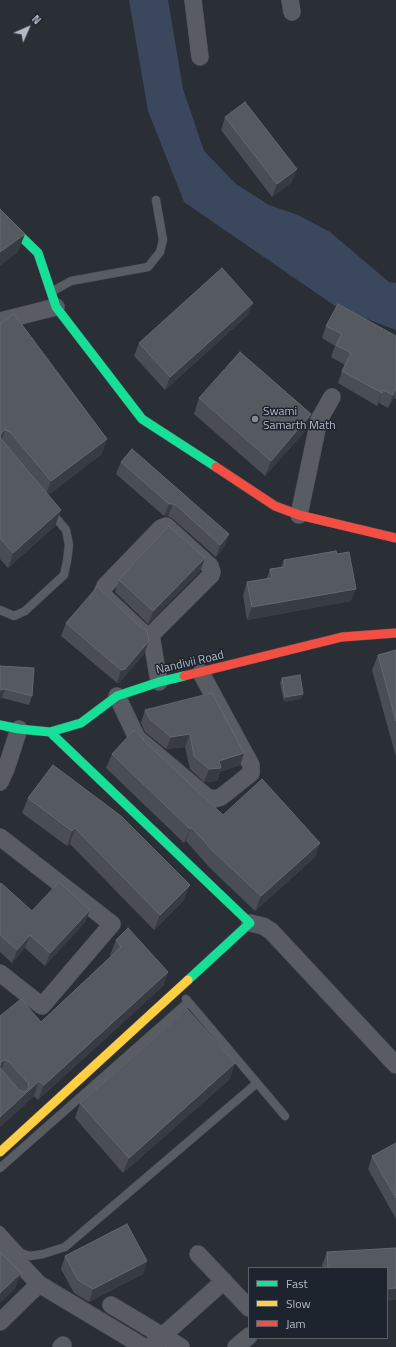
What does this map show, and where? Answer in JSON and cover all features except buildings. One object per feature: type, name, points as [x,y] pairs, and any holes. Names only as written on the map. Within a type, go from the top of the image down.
[{"type":"street","points":[[193,0],[200,57]]},
{"type":"street","points":[[0,216],[38,253],[53,300],[142,419],[275,506],[299,516],[396,538]]},
{"type":"street","points":[[0,321],[53,300]]},
{"type":"street","points":[[299,516],[319,420],[332,397]]},
{"type":"street","points":[[166,526],[210,566],[212,572],[211,575],[151,634],[145,634],[141,631],[102,593],[105,586],[161,528],[166,526]]},
{"type":"street","name":"Nandivii Road","points":[[0,725],[19,729],[50,732],[81,723],[117,696],[159,682],[201,673],[342,637],[396,633]]},
{"type":"street","points":[[151,634],[159,682]]},
{"type":"street","points":[[117,696],[137,738],[207,797],[214,799],[221,797],[245,778],[250,773],[251,766],[201,673]]},
{"type":"street","points":[[0,782],[6,769],[19,729]]},
{"type":"street","points":[[50,732],[250,924],[263,926],[271,931],[396,1065]]},
{"type":"street","points":[[0,837],[112,924],[42,1006],[0,973]]},
{"type":"street","points":[[0,1152],[250,924]]},
{"type":"street","points":[[0,1243],[35,1281],[144,1347]]},
{"type":"street","points":[[198,1254],[248,1307]]},
{"type":"street","points":[[0,1308],[35,1281]]},
{"type":"street","points":[[0,1322],[35,1281]]},
{"type":"street","points":[[156,1341],[224,1281]]},
{"type":"street","points":[[111,1305],[156,1341],[181,1347]]},
{"type":"street","points":[[236,1347],[248,1337]]},
{"type":"lane","points":[[53,300],[71,280],[148,267],[160,252],[163,240],[156,200]]},
{"type":"lane","points":[[0,610],[14,616],[25,611],[64,575],[68,545],[66,530],[46,506]]},
{"type":"lane","points":[[178,990],[285,1116]]},
{"type":"lane","points":[[0,1168],[188,1002]]},
{"type":"lane","points":[[0,1230],[21,1253],[30,1256],[43,1254],[65,1247],[257,1083]]},
{"type":"water","points":[[129,0],[168,0],[183,89],[204,151],[236,184],[269,205],[298,215],[330,232],[389,282],[396,283],[396,330],[338,308],[184,202],[148,111]]},
{"type":"traffic: fast","points":[[0,216],[38,253],[56,307],[142,419],[216,467]]},
{"type":"traffic: fast","points":[[0,725],[19,729],[50,732],[81,723],[117,696],[159,682],[184,676]]},
{"type":"traffic: fast","points":[[50,732],[250,923],[188,980]]},
{"type":"traffic: slow","points":[[0,1152],[188,980]]},
{"type":"traffic: jam","points":[[216,467],[275,506],[299,515],[396,538]]},
{"type":"traffic: jam","points":[[184,676],[342,637],[396,633]]},
{"type":"place","name":"Swami Samarth Math","points":[[255,419]]}]
